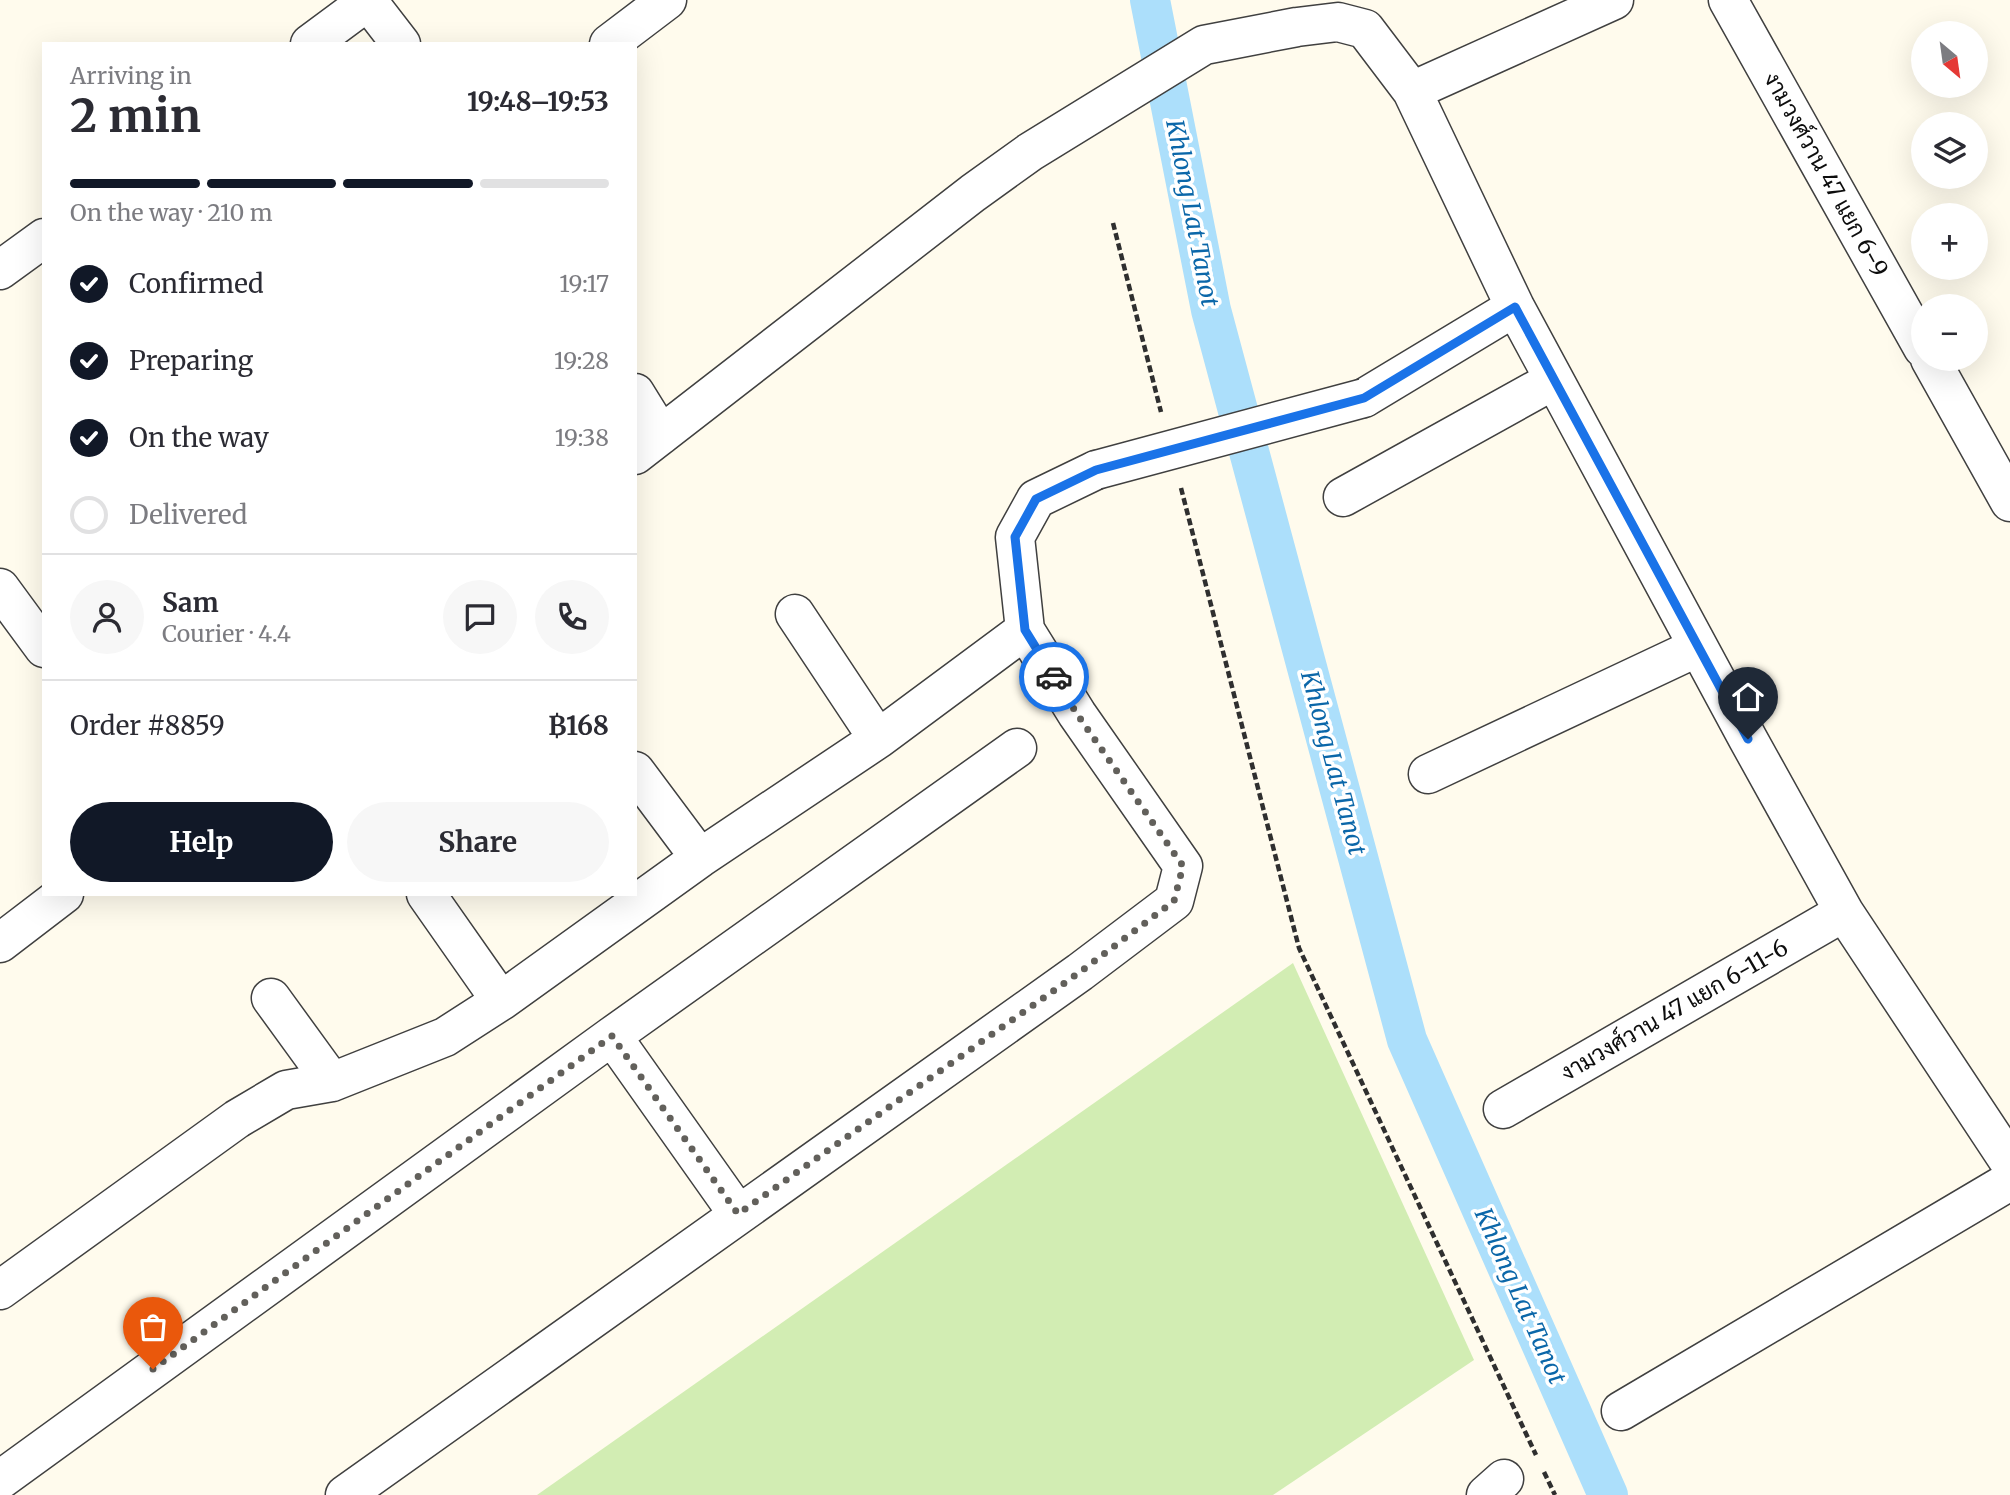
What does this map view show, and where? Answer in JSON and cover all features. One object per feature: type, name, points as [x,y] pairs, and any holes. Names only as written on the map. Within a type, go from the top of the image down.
[{"type":"street","points":[[612,42],[667,0]]},
{"type":"street","points":[[1412,92],[1614,0]]},
{"type":"street","name":"งามวงศ์วาน 47 แยก 6-9","points":[[1728,0],[1911,327]]},
{"type":"street","points":[[313,42],[368,1],[399,42]]},
{"type":"street","points":[[637,401],[648,445],[962,201],[1030,152],[1204,45],[1338,22],[1365,29],[1412,92],[1515,307],[1844,912],[2010,1163]]},
{"type":"street","points":[[0,270],[42,239]]},
{"type":"street","points":[[345,1495],[1080,972],[1174,901],[1183,866],[1077,714],[1025,630],[1015,537],[1036,499],[1096,470],[1364,398],[1515,307]]},
{"type":"street","points":[[1937,371],[2010,502]]},
{"type":"street","points":[[1343,496],[1554,380]]},
{"type":"street","points":[[0,588],[42,645]]},
{"type":"street","points":[[795,614],[878,740]]},
{"type":"street","points":[[0,1290],[237,1119],[286,1090],[332,1082],[445,1037],[501,1001],[700,858],[878,740],[1025,630]]},
{"type":"street","points":[[1428,774],[1698,647]]},
{"type":"street","points":[[0,1480],[612,1036],[1017,748]]},
{"type":"street","points":[[637,774],[700,858]]},
{"type":"street","points":[[0,943],[61,896]]},
{"type":"street","points":[[427,896],[501,1001]]},
{"type":"street","name":"งามวงศ์วาน 47 แยก 6-11-6","points":[[1503,1109],[1844,912]]},
{"type":"street","points":[[271,998],[332,1082]]},
{"type":"street","points":[[612,1036],[738,1214]]},
{"type":"street","points":[[1621,1411],[2010,1181]]},
{"type":"path","points":[[1113,223],[1165,424]]},
{"type":"path","points":[[1178,478],[1299,948],[1538,1458]]},
{"type":"path","points":[[1543,1470],[1555,1495]]},
{"type":"green space","points":[[1293,963],[1474,1360],[1273,1495],[537,1495]]},
{"type":"waterway","name":"Khlong Lat Tanot","points":[[1150,0],[1211,310],[1407,1040],[1608,1495]]},
{"type":"way so far","points":[[153,1369],[612,1036],[738,1214],[1080,972],[1174,901],[1183,866],[1054,677]]},
{"type":"route","points":[[1054,677],[1025,630],[1015,537],[1036,499],[1096,470],[1364,398],[1515,307],[1748,739]]}]
